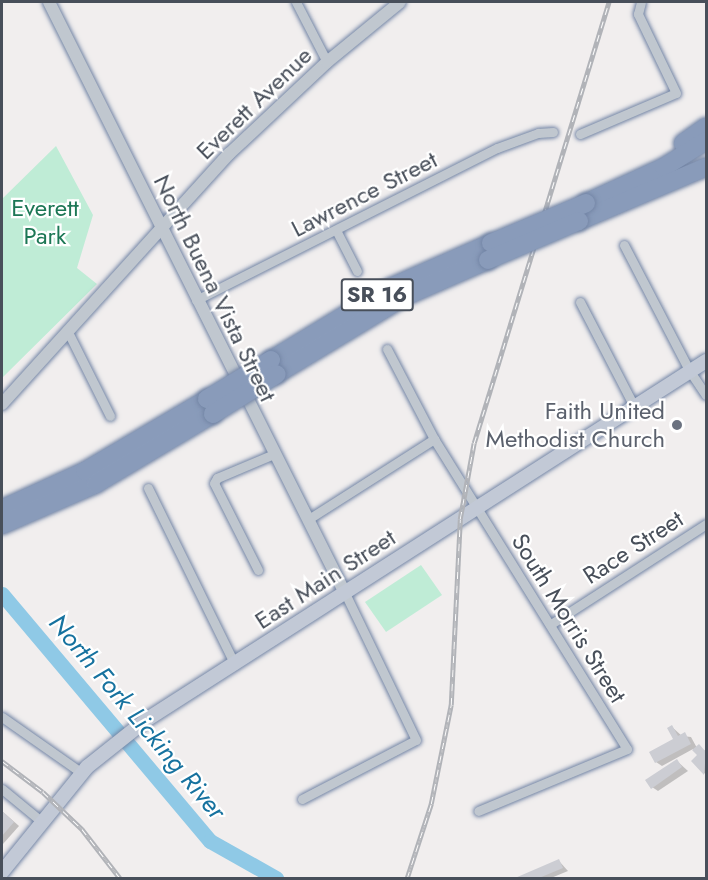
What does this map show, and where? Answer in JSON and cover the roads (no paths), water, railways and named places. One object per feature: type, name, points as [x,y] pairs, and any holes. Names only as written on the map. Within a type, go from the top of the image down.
[{"type":"highway","points":[[640,178],[706,127]]},
{"type":"highway","name":"SR 16","points":[[489,252],[640,178],[706,141]]},
{"type":"highway","name":"SR 16","points":[[2,525],[10,511],[210,406],[274,367],[391,287],[579,221],[677,178],[706,156]]},
{"type":"highway","points":[[677,178],[706,167]]},
{"type":"main road","name":"East Main Street","points":[[2,872],[85,770],[146,720],[706,361]]},
{"type":"street","name":"North Buena Vista Street","points":[[49,2],[196,300],[345,593]]},
{"type":"street","points":[[296,2],[327,62]]},
{"type":"street","name":"Everett Avenue","points":[[2,404],[227,156],[327,62],[400,2]]},
{"type":"street","points":[[580,134],[676,93],[638,14],[641,2]]},
{"type":"street","name":"Lawrence Street","points":[[196,300],[497,148],[538,133],[553,132]]},
{"type":"street","points":[[336,230],[357,271]]},
{"type":"street","points":[[624,245],[689,370],[706,395]]},
{"type":"street","points":[[580,302],[634,406]]},
{"type":"street","points":[[67,330],[110,416]]},
{"type":"street","name":"South Morris Street","points":[[387,349],[434,440],[627,749],[478,811]]},
{"type":"street","points":[[307,520],[434,440]]},
{"type":"street","points":[[258,570],[214,483],[217,478],[274,454]]},
{"type":"street","points":[[148,488],[234,663]]},
{"type":"street","name":"Race Street","points":[[551,624],[706,524]]},
{"type":"street","points":[[302,799],[416,740],[345,593]]},
{"type":"street","points":[[2,717],[85,770]]},
{"type":"street","points":[[2,789],[42,822]]},
{"type":"waterway","name":"North Fork Licking River","points":[[2,594],[210,841],[276,878]]},
{"type":"railway","points":[[407,878],[431,804],[451,705],[460,519],[474,443],[609,2]]},
{"type":"railway","points":[[2,761],[43,792],[82,829],[120,878]]},
{"type":"place","name":"Faith United Methodist Church","points":[[677,425]]},
{"type":"park label","name":"Everett Park","points":[[45,222]]}]
